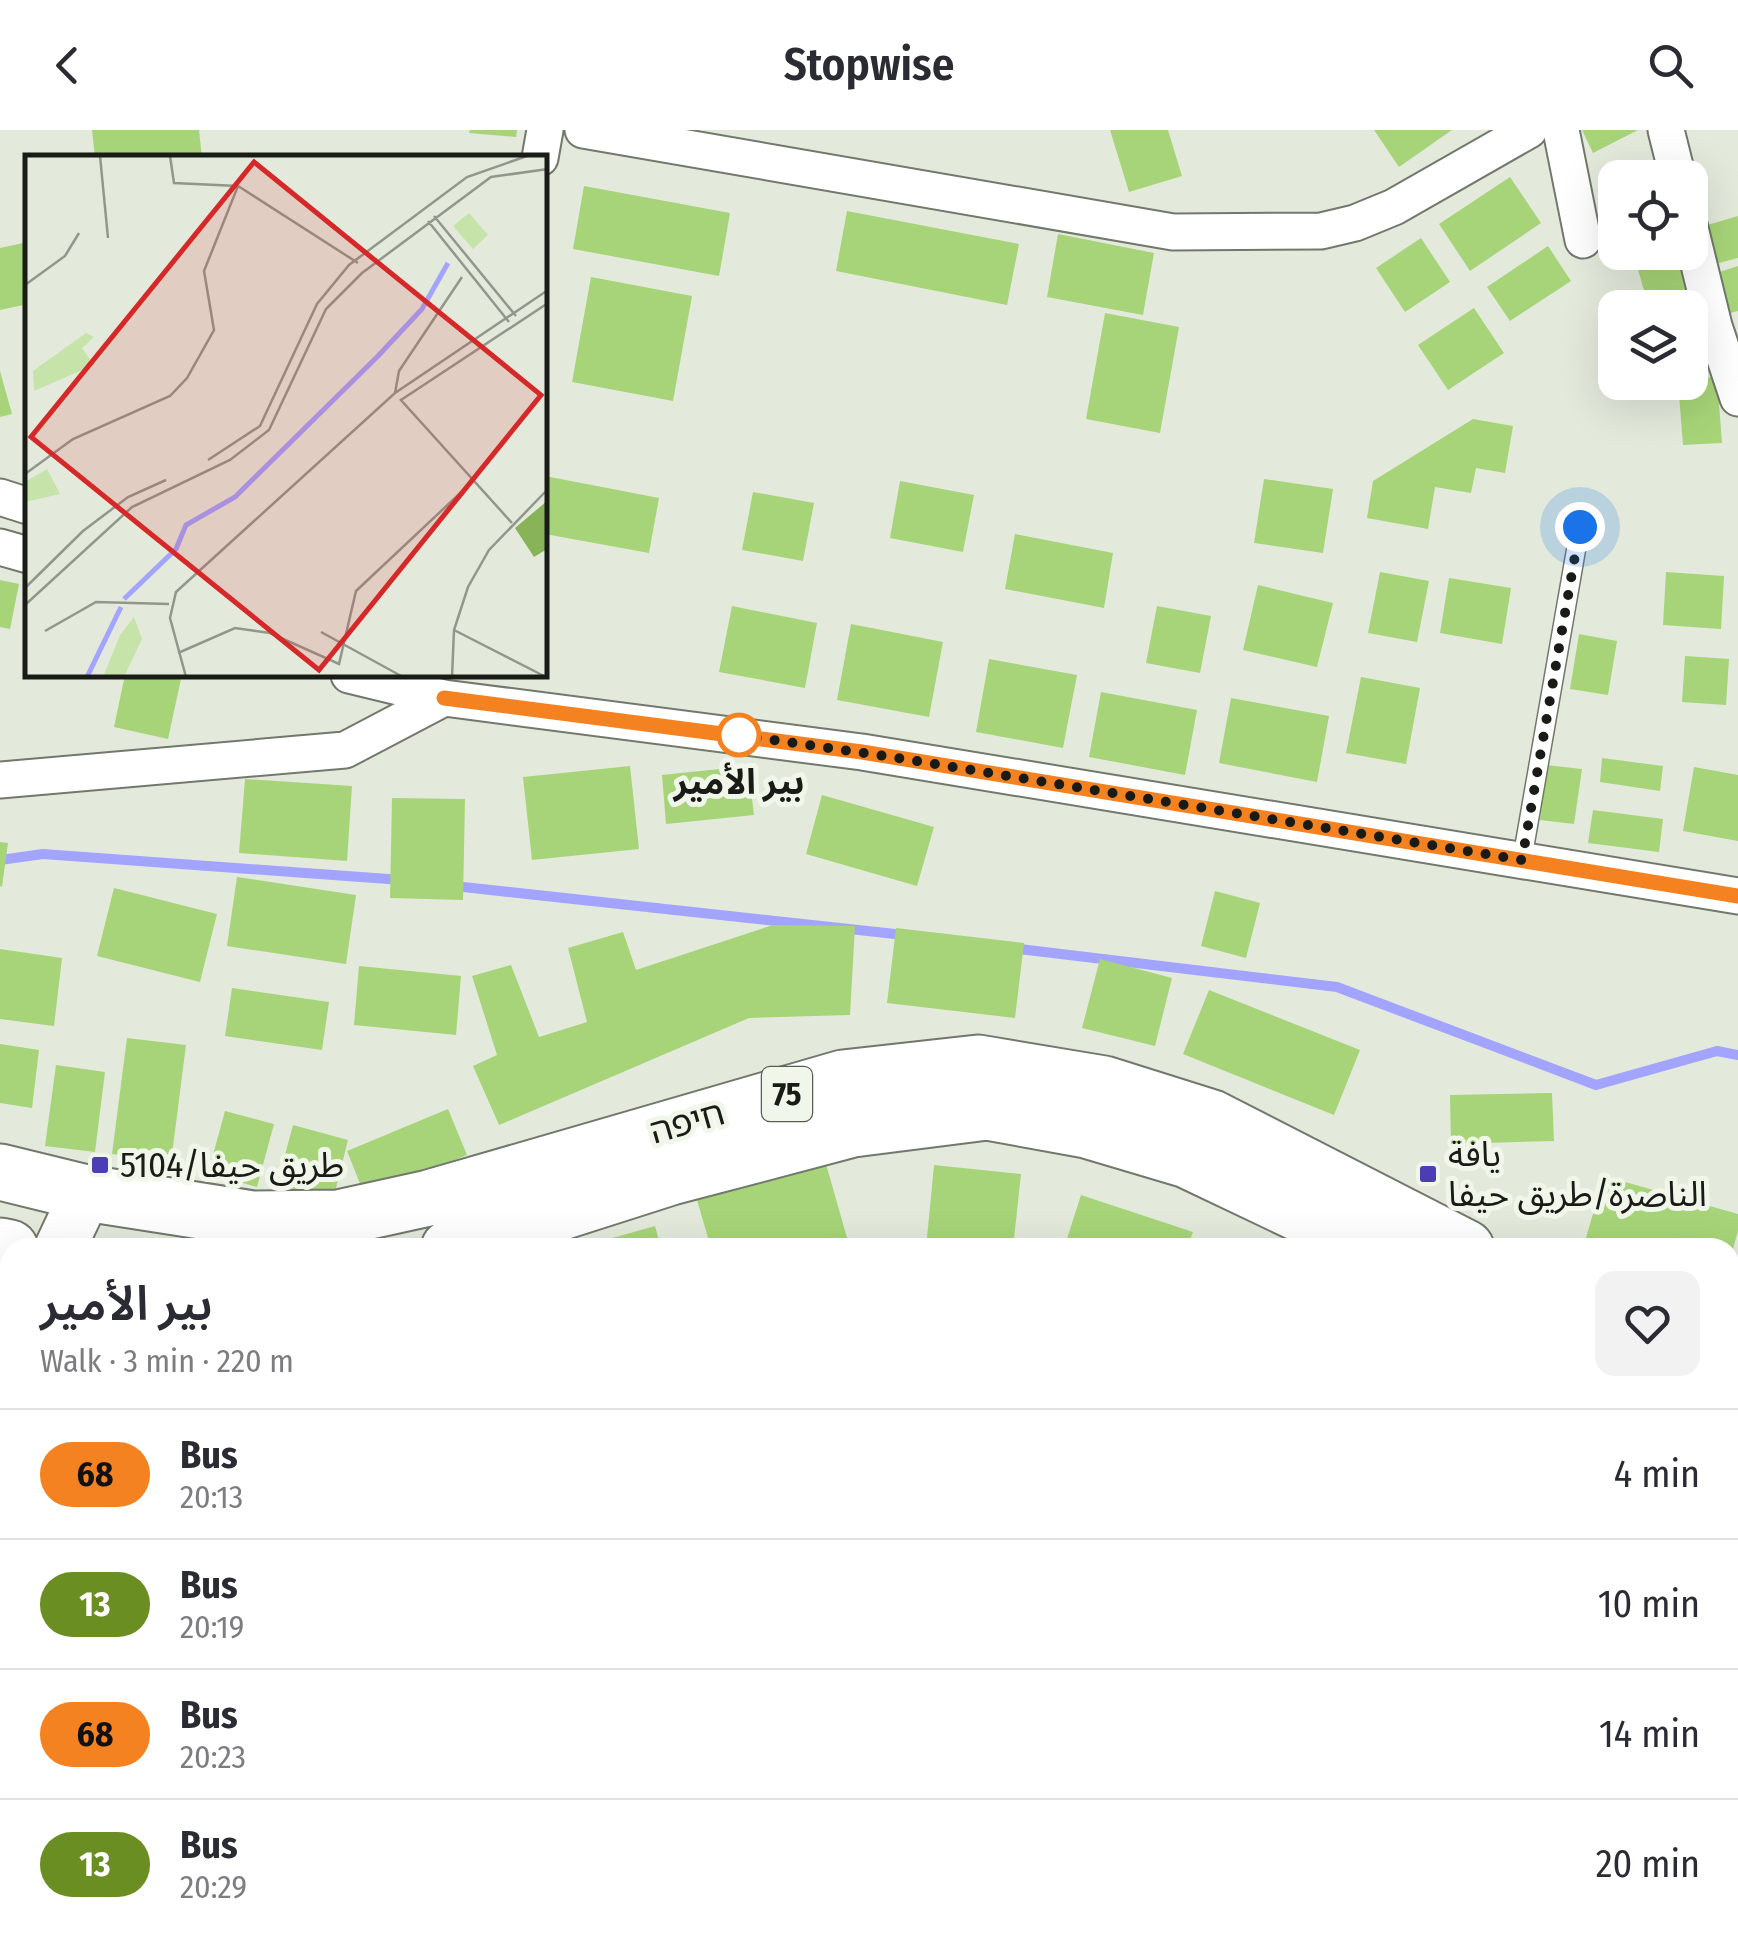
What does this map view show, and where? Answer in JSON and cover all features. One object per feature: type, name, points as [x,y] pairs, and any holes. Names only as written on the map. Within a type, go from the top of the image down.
[{"type":"highway","name":"חיפה","points":[[0,1172],[86,1193],[252,1219],[338,1218],[430,1198],[843,1078],[978,1063],[1104,1084],[1212,1118],[1446,1238]]},
{"type":"highway","name":"חיפה","points":[[480,1238],[671,1177],[853,1129],[987,1112],[1086,1130],[1187,1160],[1351,1238]]},
{"type":"street","points":[[541,155],[545,130]]},
{"type":"street","points":[[584,130],[1173,232],[1321,231],[1355,222],[1394,207],[1529,130]]},
{"type":"street","points":[[1561,130],[1583,240]]},
{"type":"street","points":[[1666,130],[1674,160]]},
{"type":"street","points":[[1700,270],[1738,398]]},
{"type":"street","points":[[0,497],[25,505]]},
{"type":"street","points":[[0,546],[25,554]]},
{"type":"street","points":[[373,678],[862,752],[1738,896]]},
{"type":"street","points":[[0,780],[345,750],[446,687]]},
{"type":"street","points":[[65,1238],[86,1193]]},
{"type":"street","points":[[86,1193],[92,1238]]},
{"type":"lane","points":[[1522,860],[1580,527]]},
{"type":"building","points":[[92,130],[199,130],[202,155],[95,155]]},
{"type":"building","points":[[517,130],[516,137],[469,133]]},
{"type":"building","points":[[1110,130],[1168,130],[1182,176],[1129,192]]},
{"type":"building","points":[[1374,130],[1452,130],[1399,167]]},
{"type":"building","points":[[1582,130],[1638,130],[1593,153]]},
{"type":"building","points":[[1510,177],[1541,223],[1470,271],[1439,224]]},
{"type":"building","points":[[584,186],[730,213],[719,276],[573,249]]},
{"type":"building","points":[[847,211],[1019,244],[1007,305],[836,271]]},
{"type":"building","points":[[1738,216],[1738,258],[1715,264],[1708,225]]},
{"type":"building","points":[[1058,234],[1154,253],[1143,315],[1047,297]]},
{"type":"building","points":[[1421,238],[1450,282],[1405,312],[1376,268]]},
{"type":"building","points":[[25,243],[25,305],[0,310],[0,248]]},
{"type":"building","points":[[1548,246],[1571,281],[1510,321],[1487,287]]},
{"type":"building","points":[[1738,266],[1738,311],[1727,314],[1716,273]]},
{"type":"building","points":[[1638,270],[1693,270],[1698,290],[1644,290]]},
{"type":"building","points":[[591,277],[692,296],[673,401],[572,382]]},
{"type":"building","points":[[1474,308],[1504,353],[1448,390],[1418,345]]},
{"type":"building","points":[[1105,313],[1179,327],[1160,433],[1086,419]]},
{"type":"building","points":[[0,371],[12,414],[0,417]]},
{"type":"building","points":[[1708,377],[1717,377],[1722,443],[1683,445],[1679,400],[1708,400]]},
{"type":"building","points":[[1473,419],[1513,426],[1505,473],[1476,468],[1471,493],[1435,487],[1428,529],[1367,518],[1373,481]]},
{"type":"building","points":[[548,477],[659,498],[649,553],[548,535]]},
{"type":"building","points":[[1264,479],[1333,489],[1323,553],[1254,543]]},
{"type":"building","points":[[900,481],[974,495],[963,552],[890,538]]},
{"type":"building","points":[[753,492],[814,503],[803,561],[742,550]]},
{"type":"building","points":[[1015,534],[1113,553],[1104,608],[1005,589]]},
{"type":"building","points":[[1380,572],[1429,581],[1417,642],[1368,633]]},
{"type":"building","points":[[1666,572],[1724,576],[1721,629],[1663,625]]},
{"type":"building","points":[[1449,578],[1511,588],[1502,644],[1440,633]]},
{"type":"building","points":[[0,580],[19,584],[10,629],[0,627]]},
{"type":"building","points":[[1258,585],[1333,603],[1317,667],[1243,650]]},
{"type":"building","points":[[732,606],[817,623],[805,688],[719,672]]},
{"type":"building","points":[[1157,606],[1211,616],[1200,673],[1146,663]]},
{"type":"building","points":[[851,624],[943,642],[929,717],[837,700]]},
{"type":"building","points":[[1579,634],[1617,641],[1608,695],[1570,689]]},
{"type":"building","points":[[1685,656],[1729,659],[1726,705],[1682,702]]},
{"type":"building","points":[[989,659],[1077,675],[1063,748],[976,732]]},
{"type":"building","points":[[1361,677],[1420,688],[1406,764],[1346,753]]},
{"type":"building","points":[[124,678],[181,679],[168,739],[114,727]]},
{"type":"building","points":[[1101,692],[1197,710],[1185,775],[1089,757]]},
{"type":"building","points":[[1231,698],[1329,716],[1317,782],[1219,763]]},
{"type":"building","points":[[1602,758],[1663,766],[1660,791],[1600,782]]},
{"type":"building","points":[[1546,765],[1582,769],[1574,824],[1540,820]]},
{"type":"building","points":[[630,766],[639,849],[532,860],[523,777]]},
{"type":"building","points":[[748,766],[754,815],[666,824],[662,775]]},
{"type":"building","points":[[1694,767],[1738,775],[1738,841],[1683,831]]},
{"type":"building","points":[[245,779],[352,786],[347,861],[239,853]]},
{"type":"building","points":[[822,795],[934,827],[917,886],[806,854]]},
{"type":"building","points":[[392,798],[465,799],[463,900],[390,898]]},
{"type":"building","points":[[1593,810],[1663,819],[1659,852],[1588,843]]},
{"type":"building","points":[[0,842],[8,843],[2,887],[0,886]]},
{"type":"building","points":[[237,877],[356,895],[346,964],[227,946]]},
{"type":"building","points":[[114,888],[217,914],[200,982],[97,956]]},
{"type":"building","points":[[1215,891],[1260,903],[1246,958],[1201,946]]},
{"type":"building","points":[[773,925],[855,926],[850,1015],[749,1018],[499,1125],[473,1066],[497,1055],[472,976],[511,965],[539,1037],[587,1022],[568,948],[623,932],[636,970]]},
{"type":"building","points":[[896,928],[1024,943],[1015,1018],[887,1003]]},
{"type":"building","points":[[0,949],[62,958],[54,1026],[0,1019]]},
{"type":"building","points":[[1100,959],[1172,978],[1155,1046],[1082,1028]]},
{"type":"building","points":[[359,966],[461,976],[456,1035],[354,1025]]},
{"type":"building","points":[[232,988],[329,1002],[322,1050],[225,1036]]},
{"type":"building","points":[[1209,990],[1360,1050],[1334,1115],[1183,1054]]},
{"type":"building","points":[[127,1038],[186,1045],[171,1162],[112,1154]]},
{"type":"building","points":[[0,1044],[39,1050],[32,1108],[0,1103]]},
{"type":"building","points":[[56,1065],[105,1072],[95,1152],[45,1146]]},
{"type":"building","points":[[1552,1093],[1554,1141],[1451,1144],[1450,1095]]},
{"type":"building","points":[[448,1109],[467,1155],[365,1196],[347,1151]]},
{"type":"building","points":[[225,1111],[274,1124],[257,1187],[208,1173]]},
{"type":"building","points":[[293,1125],[348,1140],[333,1200],[277,1185]]},
{"type":"building","points":[[824,1157],[847,1238],[708,1238],[695,1193]]},
{"type":"building","points":[[934,1165],[1021,1174],[1014,1238],[927,1238]]},
{"type":"building","points":[[1604,1176],[1738,1214],[1736,1238],[1586,1238]]},
{"type":"building","points":[[1081,1195],[1193,1232],[1191,1238],[1067,1238]]},
{"type":"building","points":[[655,1226],[658,1238],[612,1238]]},
{"type":"waterway","points":[[0,860],[43,854],[402,880]]},
{"type":"waterway","points":[[454,886],[904,935]]},
{"type":"waterway","points":[[1011,948],[1337,987],[1596,1085],[1717,1051],[1738,1055]]},
{"type":"bus line","name":"68","points":[[444,698],[862,752],[1738,896]]},
{"type":"place","name":"بير الأمير","points":[[739,735]]},
{"type":"place","name":"طريق حيفا/5104","points":[[100,1165]]},
{"type":"place","name":"يافة الناصرة/طريق حيفا","points":[[1428,1174]]},
{"type":"route","points":[[739,735],[1522,860],[1580,527]]}]
